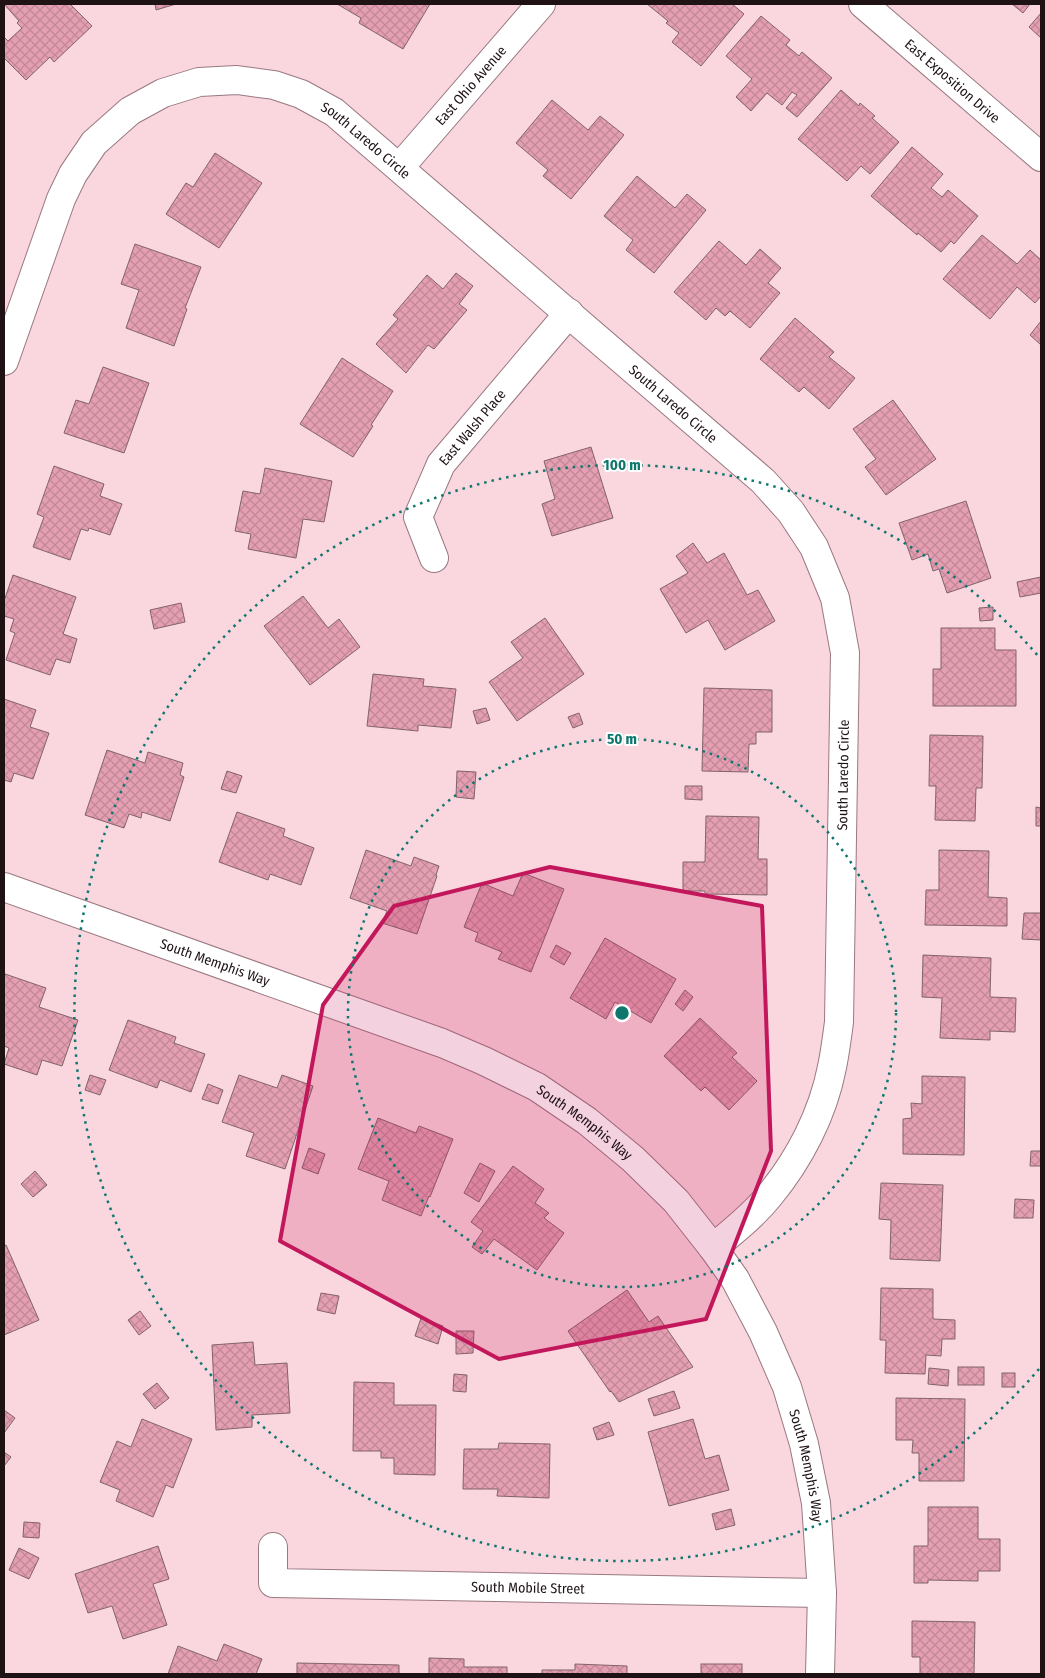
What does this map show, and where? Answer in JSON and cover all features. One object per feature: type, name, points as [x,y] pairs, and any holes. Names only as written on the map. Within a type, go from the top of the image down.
[{"type":"street","name":"East Ohio Avenue","points":[[400,167],[541,4]]},
{"type":"street","name":"East Exposition Drive","points":[[863,4],[1041,157]]},
{"type":"street","name":"South Laredo Circle","points":[[4,361],[61,199],[73,174],[94,142],[130,111],[163,93],[199,82],[237,80],[274,85],[301,94],[334,112],[762,480],[791,512],[814,547],[835,598],[845,653],[839,1022],[832,1069],[818,1115],[796,1158],[769,1197],[747,1220],[713,1248]]},
{"type":"street","name":"East Walsh Place","points":[[434,558],[418,517],[441,464],[569,313]]},
{"type":"street","name":"South Memphis Way","points":[[4,887],[442,1044],[484,1061],[537,1088],[587,1121],[633,1159],[676,1201],[735,1279],[764,1332],[787,1387],[804,1444],[816,1503],[822,1593],[820,1674]]},
{"type":"street","name":"South Mobile Street","points":[[273,1546],[273,1583],[822,1593]]},
{"type":"highlighted area","points":[[550,867],[762,906],[771,1151],[706,1319],[499,1359],[280,1241],[323,1005],[394,906]]},
{"type":"building","points":[[4,4],[70,4],[92,26],[54,62],[50,57],[26,80],[4,58],[4,37],[8,41],[22,28],[17,23],[19,21]]},
{"type":"building","points":[[155,4],[176,4],[156,10]]},
{"type":"building","points":[[337,4],[430,4],[403,49],[359,23],[361,18]]},
{"type":"building","points":[[647,4],[732,4],[744,14],[701,66],[672,42],[679,33],[666,23],[668,21]]},
{"type":"building","points":[[1012,4],[1030,4],[1023,13]]},
{"type":"building","points":[[1041,13],[1041,38],[1029,27]]},
{"type":"building","points":[[761,16],[790,40],[786,45],[799,56],[802,52],[832,78],[797,117],[786,108],[797,95],[792,92],[782,105],[767,93],[751,111],[736,97],[752,79],[726,56]]},
{"type":"building","points":[[841,90],[859,106],[860,103],[875,116],[872,118],[899,142],[870,174],[861,166],[847,181],[798,139]]},
{"type":"building","points":[[552,100],[588,130],[600,116],[624,135],[571,199],[543,176],[548,170],[516,143]]},
{"type":"building","points":[[912,147],[943,174],[931,188],[942,197],[948,190],[978,216],[954,244],[951,241],[941,252],[918,233],[917,235],[871,196]]},
{"type":"building","points":[[215,153],[262,183],[219,248],[166,214],[186,183],[193,187]]},
{"type":"building","points":[[637,176],[675,208],[687,194],[706,210],[654,273],[626,250],[633,240],[604,216]]},
{"type":"building","points":[[982,235],[1017,264],[1030,250],[1041,260],[1041,296],[1035,303],[1017,287],[990,319],[943,279]]},
{"type":"building","points":[[719,241],[746,265],[760,249],[781,268],[768,283],[780,293],[750,328],[730,311],[725,316],[716,308],[706,320],[674,292]]},
{"type":"building","points":[[135,244],[201,267],[185,308],[187,309],[174,346],[126,328],[139,290],[121,284]]},
{"type":"building","points":[[456,273],[473,286],[459,304],[467,310],[434,349],[428,345],[406,373],[376,344],[398,319],[393,315],[427,275],[443,289]]},
{"type":"building","points":[[795,318],[834,352],[829,357],[855,378],[829,409],[804,387],[799,392],[760,359]]},
{"type":"building","points":[[1041,321],[1041,345],[1030,335]]},
{"type":"building","points":[[342,358],[393,391],[353,457],[300,424]]},
{"type":"building","points":[[103,367],[149,383],[124,453],[64,433],[76,400],[89,404]]},
{"type":"building","points":[[893,400],[936,459],[886,495],[865,467],[876,459],[853,429]]},
{"type":"building","points":[[591,447],[613,518],[552,536],[542,504],[555,499],[544,461]]},
{"type":"building","points":[[54,466],[104,484],[100,496],[122,504],[110,535],[89,528],[88,531],[81,529],[70,560],[33,547],[44,517],[37,514]]},
{"type":"building","points":[[265,468],[332,481],[324,522],[303,519],[296,558],[248,549],[251,534],[235,531],[243,491],[260,494]]},
{"type":"building","points":[[966,501],[991,578],[947,593],[939,569],[933,571],[928,554],[912,560],[899,523]]},
{"type":"building","points":[[693,543],[707,563],[724,553],[747,595],[758,590],[775,621],[725,650],[708,620],[686,633],[660,589],[688,573],[676,556]]},
{"type":"building","points":[[13,575],[76,597],[63,634],[77,639],[70,663],[56,659],[50,675],[6,660],[15,633],[10,631],[14,619],[4,616],[4,601]]},
{"type":"building","points":[[1041,577],[1041,593],[1020,597],[1017,582]]},
{"type":"building","points":[[303,596],[328,628],[339,619],[360,647],[310,685],[264,626]]},
{"type":"building","points":[[181,603],[185,622],[154,629],[150,610]]},
{"type":"building","points":[[993,607],[993,620],[980,621],[979,608]]},
{"type":"building","points":[[545,618],[584,674],[517,721],[489,682],[523,658],[511,642]]},
{"type":"building","points":[[941,628],[995,628],[995,650],[1016,650],[1016,706],[933,706],[933,669],[941,669]]},
{"type":"building","points":[[373,674],[424,679],[423,686],[456,689],[451,728],[418,725],[418,731],[367,726]]},
{"type":"building","points":[[704,688],[772,690],[772,732],[756,732],[756,744],[749,744],[748,772],[702,771]]},
{"type":"building","points":[[4,699],[36,710],[30,727],[49,733],[33,779],[14,773],[11,782],[4,780]]},
{"type":"building","points":[[486,708],[490,720],[477,724],[473,711]]},
{"type":"building","points":[[579,713],[583,724],[573,728],[568,717]]},
{"type":"building","points":[[930,735],[983,736],[982,788],[976,788],[975,821],[935,820],[936,786],[929,786]]},
{"type":"building","points":[[107,750],[145,763],[148,752],[183,763],[180,775],[184,777],[170,821],[142,812],[141,818],[129,814],[124,828],[85,815]]},
{"type":"building","points":[[227,771],[242,776],[236,793],[221,789]]},
{"type":"building","points":[[457,771],[476,772],[474,799],[456,797]]},
{"type":"building","points":[[685,786],[702,786],[702,800],[685,799]]},
{"type":"building","points":[[1036,807],[1041,808],[1041,826],[1036,826]]},
{"type":"building","points":[[237,812],[285,829],[283,836],[314,848],[301,885],[270,874],[268,880],[219,862]]},
{"type":"building","points":[[706,816],[759,817],[758,859],[767,859],[767,895],[705,894],[705,891],[683,891],[683,862],[705,862]]},
{"type":"building","points":[[366,850],[411,866],[414,857],[439,866],[417,934],[382,923],[387,911],[350,898]]},
{"type":"building","points":[[939,850],[989,851],[988,897],[1007,898],[1007,926],[925,925],[926,890],[939,890]]},
{"type":"building","points":[[523,873],[564,889],[531,972],[498,959],[502,952],[475,941],[478,933],[464,927],[482,883],[513,896]]},
{"type":"building","points":[[1024,913],[1041,913],[1041,940],[1022,939]]},
{"type":"building","points":[[605,938],[676,979],[651,1023],[615,1002],[606,1019],[570,998]]},
{"type":"building","points":[[556,945],[571,953],[564,965],[550,957]]},
{"type":"building","points":[[923,955],[991,958],[990,997],[1016,998],[1015,1032],[990,1031],[990,1040],[940,1038],[942,998],[922,997]]},
{"type":"building","points":[[5,974],[46,988],[39,1007],[78,1020],[62,1066],[42,1060],[37,1075],[4,1064],[9,1048],[4,1046]]},
{"type":"building","points":[[685,990],[693,997],[683,1011],[675,1004]]},
{"type":"building","points":[[700,1018],[737,1053],[732,1057],[757,1081],[729,1110],[705,1087],[701,1091],[664,1056]]},
{"type":"building","points":[[128,1020],[176,1037],[174,1043],[205,1054],[191,1092],[160,1080],[157,1088],[109,1070]]},
{"type":"building","points":[[90,1075],[106,1080],[100,1095],[85,1090]]},
{"type":"building","points":[[239,1075],[277,1088],[282,1075],[313,1086],[285,1169],[246,1156],[254,1133],[222,1122]]},
{"type":"building","points":[[922,1076],[965,1077],[964,1155],[903,1154],[903,1119],[912,1118],[911,1103],[922,1104]]},
{"type":"building","points":[[208,1084],[223,1090],[218,1104],[202,1099]]},
{"type":"building","points":[[378,1118],[416,1133],[419,1126],[453,1139],[421,1216],[382,1200],[389,1181],[358,1169]]},
{"type":"building","points":[[309,1148],[325,1154],[318,1174],[302,1168]]},
{"type":"building","points":[[1031,1151],[1041,1151],[1041,1166],[1030,1166]]},
{"type":"building","points":[[480,1163],[495,1171],[479,1202],[464,1193]]},
{"type":"building","points":[[513,1166],[544,1189],[535,1203],[549,1213],[544,1218],[564,1233],[537,1270],[494,1239],[482,1254],[472,1247],[483,1231],[471,1222]]},
{"type":"building","points":[[35,1171],[47,1185],[33,1197],[21,1184]]},
{"type":"building","points":[[881,1183],[943,1185],[940,1261],[890,1259],[891,1220],[879,1219]]},
{"type":"building","points":[[1015,1199],[1034,1200],[1033,1218],[1014,1218]]},
{"type":"building","points":[[6,1245],[39,1320],[4,1335],[4,1246]]},
{"type":"building","points":[[881,1288],[933,1289],[933,1319],[955,1320],[955,1339],[942,1339],[941,1356],[926,1355],[925,1374],[885,1373],[886,1340],[880,1340]]},
{"type":"building","points":[[627,1290],[649,1322],[658,1316],[693,1367],[619,1402],[568,1331]]},
{"type":"building","points":[[321,1293],[339,1296],[335,1314],[317,1310]]},
{"type":"building","points":[[140,1311],[151,1326],[139,1335],[128,1320]]},
{"type":"building","points":[[421,1318],[443,1326],[438,1344],[415,1336]]},
{"type":"building","points":[[456,1331],[474,1331],[473,1353],[456,1354]]},
{"type":"building","points":[[253,1342],[255,1365],[287,1363],[290,1413],[252,1415],[252,1427],[216,1430],[212,1345]]},
{"type":"building","points":[[958,1367],[984,1367],[984,1385],[958,1385]]},
{"type":"building","points":[[929,1368],[949,1370],[948,1386],[928,1384]]},
{"type":"building","points":[[1002,1373],[1015,1373],[1015,1387],[1002,1387]]},
{"type":"building","points":[[454,1374],[467,1375],[466,1392],[453,1391]]},
{"type":"building","points":[[354,1382],[394,1383],[394,1405],[436,1405],[435,1475],[394,1474],[394,1458],[381,1458],[381,1451],[353,1451]]},
{"type":"building","points":[[157,1383],[169,1398],[155,1409],[143,1394]]},
{"type":"building","points":[[674,1391],[680,1408],[654,1416],[648,1399]]},
{"type":"building","points":[[896,1398],[965,1399],[964,1481],[919,1481],[919,1453],[912,1453],[913,1440],[896,1440]]},
{"type":"building","points":[[4,1410],[15,1418],[4,1433]]},
{"type":"building","points":[[142,1419],[192,1439],[173,1488],[166,1485],[153,1517],[116,1501],[120,1490],[100,1482],[117,1441],[131,1447]]},
{"type":"building","points":[[693,1419],[705,1459],[719,1455],[729,1490],[669,1506],[648,1432]]},
{"type":"building","points":[[609,1422],[614,1435],[597,1440],[593,1428]]},
{"type":"building","points":[[499,1443],[550,1444],[549,1498],[497,1496],[498,1489],[463,1489],[464,1449],[498,1449]]},
{"type":"building","points":[[4,1452],[11,1457],[4,1466]]},
{"type":"building","points":[[928,1507],[978,1507],[978,1539],[1000,1539],[1000,1571],[978,1571],[978,1581],[928,1580],[928,1583],[914,1583],[914,1546],[928,1546]]},
{"type":"building","points":[[731,1509],[735,1525],[716,1530],[712,1514]]},
{"type":"building","points":[[24,1522],[40,1523],[39,1538],[23,1537]]},
{"type":"building","points":[[158,1546],[169,1579],[153,1584],[167,1625],[123,1639],[112,1606],[88,1613],[75,1574]]},
{"type":"building","points":[[19,1548],[39,1558],[29,1579],[9,1570]]},
{"type":"building","points":[[912,1621],[975,1622],[974,1674],[920,1674],[920,1657],[912,1657]]},
{"type":"building","points":[[224,1644],[262,1659],[256,1674],[168,1674],[178,1646],[217,1661]]},
{"type":"building","points":[[429,1658],[464,1659],[464,1667],[507,1667],[507,1674],[429,1674]]},
{"type":"building","points":[[297,1663],[399,1665],[399,1674],[297,1674]]},
{"type":"building","points":[[575,1664],[627,1666],[627,1674],[542,1674],[542,1670],[575,1670]]},
{"type":"building","points":[[701,1664],[742,1664],[742,1674],[701,1674]]}]
